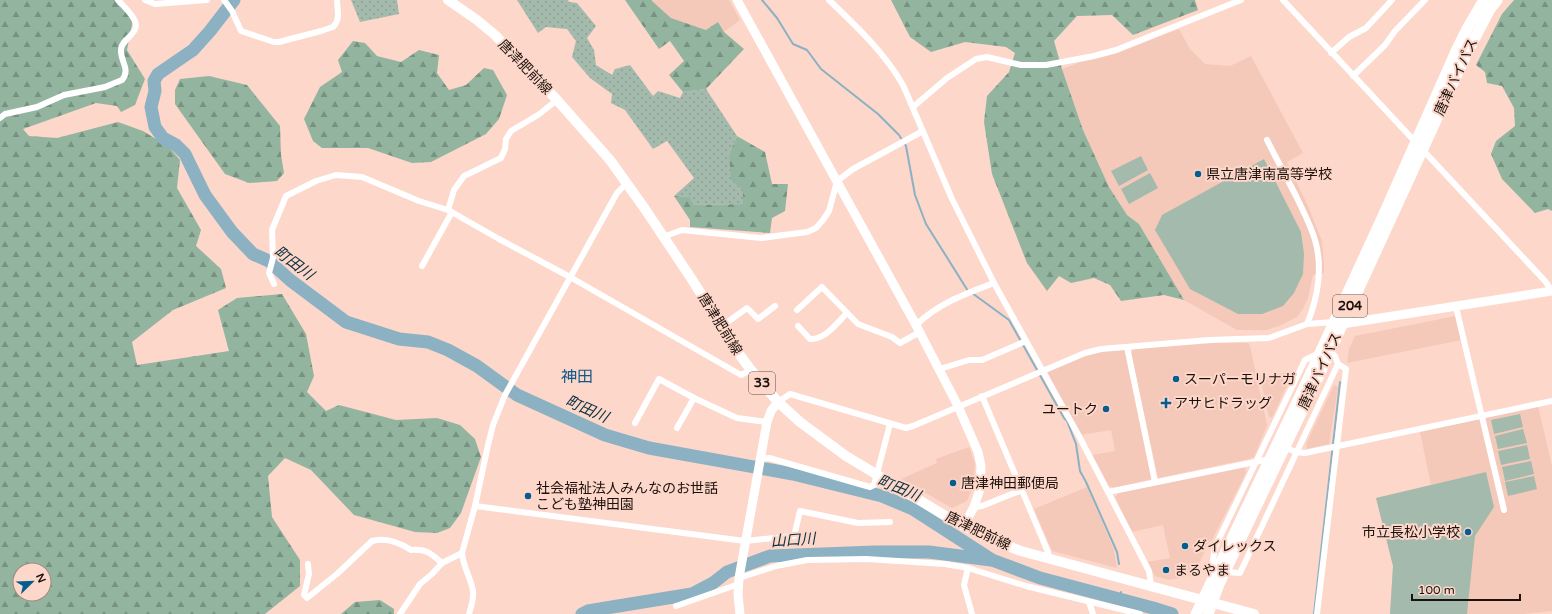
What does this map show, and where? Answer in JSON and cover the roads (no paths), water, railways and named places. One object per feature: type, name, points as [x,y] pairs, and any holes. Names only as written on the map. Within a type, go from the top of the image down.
[{"type":"highway","name":"唐津バイパス","points":[[1419,147],[1465,32],[1484,0]]},
{"type":"highway","name":"唐津バイパス","points":[[1220,572],[1251,520],[1338,323],[1383,216],[1490,9],[1497,0]]},
{"type":"highway","name":"唐津バイパス","points":[[1196,614],[1207,602],[1270,459],[1325,352]]},
{"type":"highway","name":"唐津バイパス","points":[[1207,602],[1208,614]]},
{"type":"main road","name":"唐津肥前線","points":[[448,0],[477,20],[495,35],[592,139],[627,183],[751,370],[778,402],[821,439],[876,474],[989,539],[1021,551],[1049,559],[1151,585],[1254,614]]},
{"type":"street","points":[[0,118],[5,114],[37,107],[64,95],[105,87],[122,80],[126,72],[120,49],[123,43],[134,32],[136,26],[134,19],[118,0]]},
{"type":"street","points":[[145,0],[155,4],[207,0]]},
{"type":"street","points":[[225,1],[232,10],[241,31],[274,42],[279,42],[315,33],[338,23],[337,0]]},
{"type":"street","points":[[737,0],[940,369],[978,452],[981,466],[980,490],[974,507],[964,526]]},
{"type":"street","points":[[829,0],[863,34],[894,70],[913,107],[952,199],[994,283],[1026,341],[1040,372],[1047,375],[1149,571],[1151,585]]},
{"type":"street","points":[[913,107],[947,78],[976,59],[987,57],[1021,65],[1046,66],[1094,56],[1116,50],[1241,0]]},
{"type":"street","points":[[740,614],[739,581],[767,422],[771,411],[778,402],[790,394],[906,428],[1085,353],[1101,349],[1202,341],[1269,338],[1307,324],[1338,323],[1456,307],[1552,291],[1545,281],[1331,54],[1283,0]]},
{"type":"street","points":[[1331,54],[1349,37],[1366,28],[1392,0]]},
{"type":"street","points":[[1353,76],[1425,0]]},
{"type":"street","points":[[422,266],[450,211],[454,190],[464,176],[501,158],[505,149],[506,140],[511,131],[538,115],[557,100]]},
{"type":"street","points":[[663,237],[682,230],[762,238],[807,232],[816,228],[829,211],[837,181],[853,169],[923,131]]},
{"type":"street","points":[[1267,140],[1316,240],[1319,264],[1317,288],[1312,312],[1307,324]]},
{"type":"street","points":[[274,284],[269,273],[273,258],[271,239],[272,230],[286,196],[316,181],[336,175],[362,177],[419,201],[450,211],[570,277],[741,375],[751,370]]},
{"type":"street","points":[[469,614],[472,604],[472,591],[463,563],[462,553],[493,425],[505,395],[570,277],[617,193],[627,183]]},
{"type":"street","points":[[797,310],[822,287],[858,324],[892,337],[900,343],[918,329],[927,314],[945,303],[994,283]]},
{"type":"street","points":[[722,326],[747,308],[758,319],[775,306]]},
{"type":"street","points":[[1456,307],[1504,510]]},
{"type":"street","points":[[798,326],[810,339],[816,339],[822,337],[847,313]]},
{"type":"street","points":[[940,369],[969,360],[982,360],[1026,341]]},
{"type":"street","points":[[1127,347],[1155,482]]},
{"type":"street","points":[[1318,614],[1334,447],[1346,368],[1338,364],[1335,356],[1325,352],[1305,360],[1258,461],[1215,547],[1213,560],[1220,572],[1240,573],[1338,364]]},
{"type":"street","points":[[634,423],[660,379],[694,398],[737,418],[767,422]]},
{"type":"street","points":[[982,396],[1048,552],[1049,559]]},
{"type":"street","points":[[677,428],[694,398]]},
{"type":"street","points":[[1284,447],[1296,452],[1305,453],[1552,401]]},
{"type":"street","points":[[761,459],[769,458],[870,487],[874,485],[890,424]]},
{"type":"street","points":[[1108,492],[1270,459]]},
{"type":"street","points":[[974,507],[982,506],[1022,490]]},
{"type":"street","points":[[474,506],[745,542],[794,536],[800,511],[858,523],[890,522]]},
{"type":"street","points":[[1251,520],[1262,525]]},
{"type":"street","points":[[308,564],[309,574],[304,595],[308,598],[337,574],[372,541],[379,539],[400,543],[410,550],[421,549],[430,552],[442,563]]},
{"type":"street","points":[[400,614],[420,584],[442,563],[462,553]]},
{"type":"street","points":[[676,606],[776,566],[807,560],[866,559],[945,564],[968,568],[1026,586],[1140,614]]},
{"type":"street","points":[[968,568],[964,585],[972,614]]},
{"type":"street","points":[[1089,602],[1093,614]]},
{"type":"waterway","name":"町田川","points":[[234,0],[193,50],[158,74],[154,81],[155,91],[151,107],[155,127],[163,138],[176,145],[185,154],[205,195],[232,232],[253,254],[269,261],[290,280],[346,322],[399,339],[428,342],[448,350],[477,366],[517,395],[605,435],[649,448],[793,474],[882,496],[913,509],[992,560],[1040,578],[1172,614]]},
{"type":"waterway","points":[[762,0],[777,18],[793,44],[807,50],[821,69],[878,114],[899,135],[906,146],[915,195],[926,224],[968,291]]},
{"type":"waterway","points":[[972,293],[1009,320],[1067,421],[1076,444],[1080,471],[1117,552],[1119,564]]},
{"type":"waterway","points":[[1314,614],[1340,382]]},
{"type":"waterway","name":"山口川","points":[[582,614],[588,611],[692,594],[713,583],[727,572],[770,556],[875,552],[929,552],[991,560]]},
{"type":"waterway","name":"町田川","points":[[1121,592],[1121,600]]},
{"type":"place","name":"県立唐津南高等学校","points":[[1198,174]]},
{"type":"place","name":"スーパーモリナガ","points":[[1176,379]]},
{"type":"place","name":"アサヒドラッグ","points":[[1166,403]]},
{"type":"place","name":"ユートク","points":[[1106,409]]},
{"type":"place","name":"唐津神田郵便局","points":[[953,483]]},
{"type":"place","name":"社会福祉法人みんなのお世話 こども塾神田園","points":[[528,496]]},
{"type":"place","name":"市立長松小学校","points":[[1468,532]]},
{"type":"place","name":"ダイレックス","points":[[1185,546]]},
{"type":"place","name":"まるやま","points":[[1166,570]]},
{"type":"district","name":"神田","points":[[577,377]]}]
